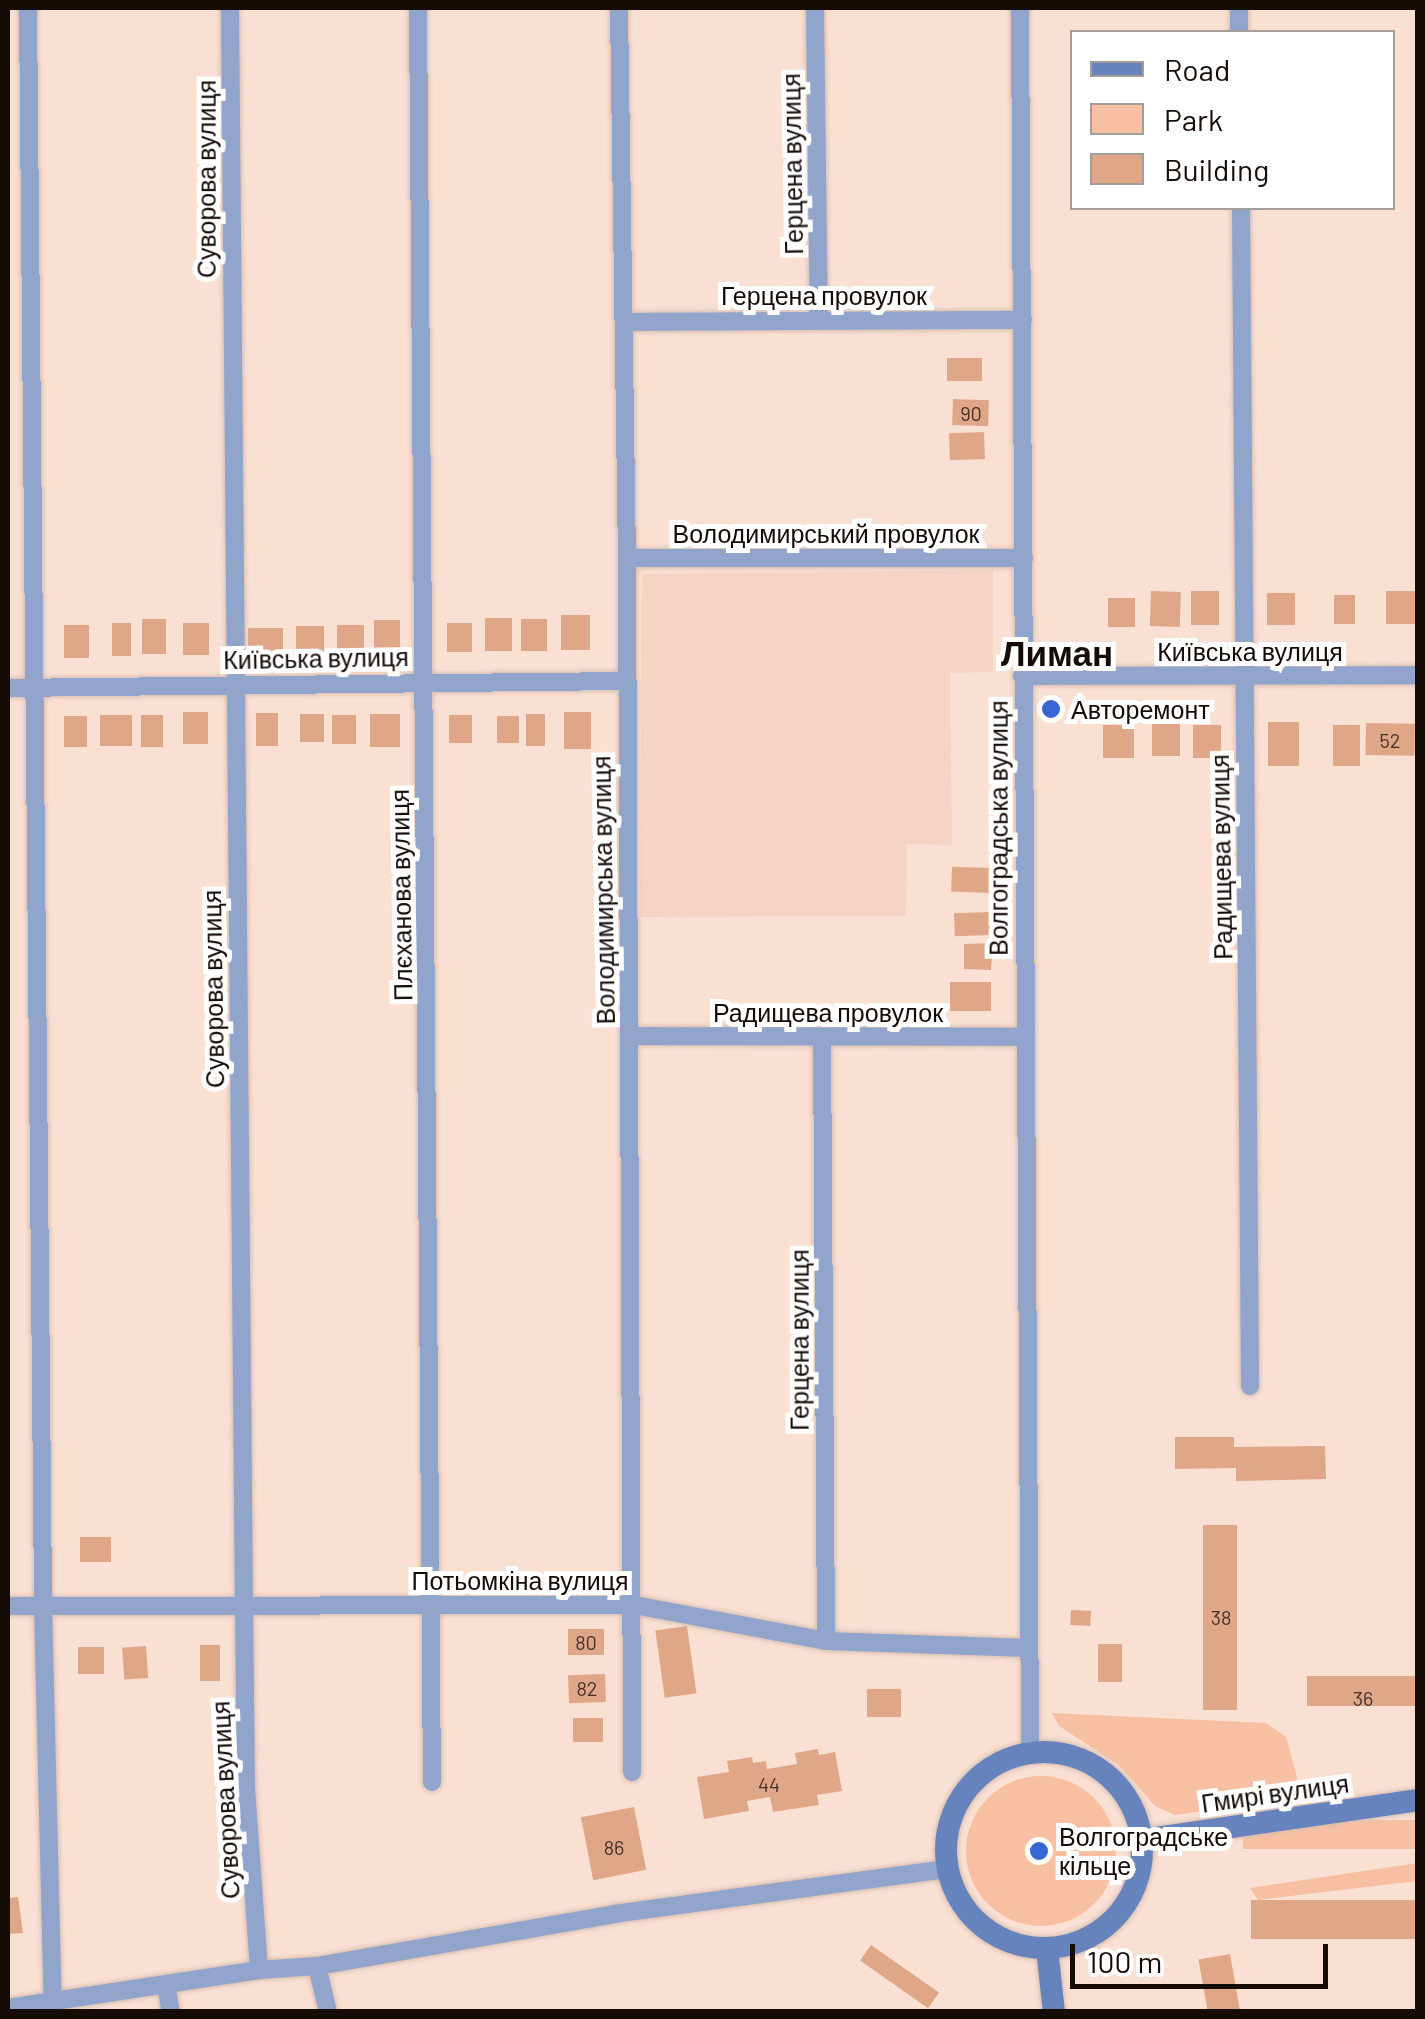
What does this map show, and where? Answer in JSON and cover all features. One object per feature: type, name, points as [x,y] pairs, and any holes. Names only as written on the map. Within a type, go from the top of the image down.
[{"type":"street","points":[[28,8],[43,1606],[54,2002]]},
{"type":"street","name":"Суворова вулиця","points":[[230,8],[246,1788],[260,1970]]},
{"type":"street","name":"Плєханова вулиця","points":[[418,8],[432,1782]]},
{"type":"street","name":"Володимирська вулиця","points":[[620,8],[627,558],[632,1772]]},
{"type":"street","name":"Герцена вулиця","points":[[815,8],[819,320]]},
{"type":"street","name":"Волгоградська вулиця","points":[[1020,8],[1030,1754]]},
{"type":"street","name":"Радищева вулиця","points":[[1240,210],[1250,1386]]},
{"type":"street","name":"Герцена провулок","points":[[625,322],[1024,320]]},
{"type":"street","name":"Володимирський провулок","points":[[627,558],[1024,558]]},
{"type":"street","name":"Київська вулиця","points":[[1022,676],[1418,675]]},
{"type":"street","name":"Київська вулиця","points":[[8,688],[625,682]]},
{"type":"street","name":"Радищева провулок","points":[[630,1036],[1025,1038]]},
{"type":"street","name":"Герцена вулиця","points":[[822,1038],[826,1641]]},
{"type":"street","name":"Потьомкіна вулиця","points":[[8,1606],[244,1602],[634,1605],[826,1641],[1030,1648]]},
{"type":"street","points":[[1046,1751],[1100,1768],[1131,1804],[1141,1840],[1140,1873],[1128,1903],[1106,1928],[1078,1944],[1047,1949],[1016,1945],[991,1934],[970,1916],[956,1894],[947,1868],[946,1840],[952,1813],[967,1788],[988,1769],[1046,1751]]},
{"type":"street","name":"Гмирі вулиця","points":[[1141,1840],[1418,1800]]},
{"type":"street","points":[[8,2008],[260,1970],[317,1966],[614,1914],[947,1868]]},
{"type":"street","points":[[1047,1949],[1054,2012]]},
{"type":"street","points":[[317,1966],[328,2012]]},
{"type":"street","points":[[166,1986],[171,2012]]},
{"type":"shaded area","points":[[993,570],[993,672],[950,673],[952,845],[907,844],[906,916],[640,917],[642,574]]},
{"type":"green space","points":[[1052,1713],[1266,1723],[1286,1737],[1297,1777],[1295,1794],[1286,1799],[1175,1815],[1155,1806],[1119,1765],[1059,1726]]},
{"type":"green space","points":[[1041,1776],[1070,1782],[1094,1798],[1110,1822],[1116,1851],[1110,1880],[1094,1904],[1070,1920],[1041,1926],[1012,1920],[988,1904],[972,1880],[966,1851],[972,1822],[988,1798],[1012,1782]]},
{"type":"green space","points":[[1243,1820],[1417,1820],[1417,1849],[1243,1849]]},
{"type":"green space","points":[[1417,1863],[1417,1881],[1258,1900],[1250,1888]]},
{"type":"building","points":[[947,358],[982,358],[982,381],[947,381]]},
{"type":"building","points":[[953,399],[989,400],[988,426],[952,425]]},
{"type":"building","points":[[984,432],[985,459],[950,460],[949,433]]},
{"type":"building","points":[[1151,591],[1181,592],[1180,627],[1150,626]]},
{"type":"building","points":[[1191,591],[1219,591],[1219,625],[1191,625]]},
{"type":"building","points":[[1386,591],[1418,591],[1418,624],[1386,624]]},
{"type":"building","points":[[1267,593],[1295,593],[1295,625],[1267,625]]},
{"type":"building","points":[[1334,595],[1355,595],[1355,624],[1334,624]]},
{"type":"building","points":[[1108,598],[1135,598],[1135,627],[1108,627]]},
{"type":"building","points":[[561,615],[590,615],[590,650],[561,650]]},
{"type":"building","points":[[485,618],[512,618],[512,651],[485,651]]},
{"type":"building","points":[[142,619],[166,619],[166,654],[142,654]]},
{"type":"building","points":[[521,619],[547,619],[547,651],[521,651]]},
{"type":"building","points":[[374,620],[400,620],[400,651],[374,651]]},
{"type":"building","points":[[112,623],[131,623],[131,656],[112,656]]},
{"type":"building","points":[[183,623],[209,623],[209,655],[183,655]]},
{"type":"building","points":[[447,623],[472,623],[472,652],[447,652]]},
{"type":"building","points":[[64,625],[89,625],[89,658],[64,658]]},
{"type":"building","points":[[337,625],[364,625],[364,651],[337,651]]},
{"type":"building","points":[[296,626],[324,626],[324,655],[296,655]]},
{"type":"building","points":[[248,628],[283,628],[283,654],[248,654]]},
{"type":"building","points":[[183,712],[208,712],[208,744],[183,744]]},
{"type":"building","points":[[564,712],[591,712],[591,749],[564,749]]},
{"type":"building","points":[[256,713],[278,713],[278,746],[256,746]]},
{"type":"building","points":[[300,714],[324,714],[324,742],[300,742]]},
{"type":"building","points":[[370,714],[400,714],[400,747],[370,747]]},
{"type":"building","points":[[526,714],[545,714],[545,746],[526,746]]},
{"type":"building","points":[[100,715],[132,715],[132,746],[100,746]]},
{"type":"building","points":[[141,715],[163,715],[163,747],[141,747]]},
{"type":"building","points":[[332,715],[356,715],[356,744],[332,744]]},
{"type":"building","points":[[449,715],[472,715],[472,743],[449,743]]},
{"type":"building","points":[[64,716],[87,716],[87,747],[64,747]]},
{"type":"building","points":[[497,716],[519,716],[519,743],[497,743]]},
{"type":"building","points":[[1268,722],[1299,722],[1299,766],[1268,766]]},
{"type":"building","points":[[1152,723],[1180,723],[1180,756],[1152,756]]},
{"type":"building","points":[[1366,723],[1415,724],[1414,756],[1365,755]]},
{"type":"building","points":[[1103,725],[1134,725],[1134,758],[1103,758]]},
{"type":"building","points":[[1193,725],[1221,725],[1221,758],[1193,758]]},
{"type":"building","points":[[1333,725],[1360,725],[1360,766],[1333,766]]},
{"type":"building","points":[[952,867],[991,868],[990,893],[951,892]]},
{"type":"building","points":[[990,912],[991,935],[955,936],[954,913]]},
{"type":"building","points":[[993,943],[991,970],[964,969],[964,944]]},
{"type":"building","points":[[950,982],[991,982],[991,1011],[950,1011]]},
{"type":"building","points":[[1175,1437],[1234,1437],[1234,1447],[1325,1446],[1326,1479],[1236,1481],[1236,1468],[1175,1469]]},
{"type":"building","points":[[1203,1525],[1237,1525],[1237,1710],[1203,1710]]},
{"type":"building","points":[[80,1537],[111,1537],[111,1562],[80,1562]]},
{"type":"building","points":[[1071,1610],[1091,1611],[1090,1626],[1070,1625]]},
{"type":"building","points":[[687,1626],[696,1693],[665,1698],[655,1630]]},
{"type":"building","points":[[568,1629],[604,1629],[604,1655],[568,1655]]},
{"type":"building","points":[[1098,1644],[1122,1644],[1122,1682],[1098,1682]]},
{"type":"building","points":[[200,1645],[220,1645],[220,1681],[200,1681]]},
{"type":"building","points":[[146,1646],[148,1678],[124,1680],[122,1648]]},
{"type":"building","points":[[78,1647],[104,1647],[104,1674],[78,1674]]},
{"type":"building","points":[[605,1674],[606,1702],[569,1703],[568,1675]]},
{"type":"building","points":[[1307,1676],[1418,1676],[1418,1706],[1307,1706]]},
{"type":"building","points":[[867,1689],[901,1689],[901,1717],[867,1717]]},
{"type":"building","points":[[573,1718],[603,1718],[603,1742],[573,1742]]},
{"type":"building","points":[[818,1749],[819,1755],[835,1752],[842,1791],[817,1795],[819,1805],[773,1812],[770,1797],[747,1801],[749,1811],[704,1819],[697,1777],[729,1772],[727,1761],[752,1757],[753,1763],[766,1761],[767,1769],[797,1764],[795,1753]]},
{"type":"building","points":[[634,1807],[646,1870],[593,1880],[581,1817]]},
{"type":"building","points":[[18,1897],[23,1933],[8,1934],[8,1898]]},
{"type":"building","points":[[1251,1900],[1418,1900],[1418,1939],[1251,1939]]},
{"type":"building","points":[[871,1945],[939,1993],[928,2008],[860,1961]]},
{"type":"building","points":[[1230,1954],[1240,2012],[1208,2012],[1198,1960]]},
{"type":"place","name":"Авторемонт","points":[[1051,709]]},
{"type":"place","name":"Волгоградське кільце","points":[[1039,1851]]},
{"type":"district","name":"Лиман","points":[[1057,652]]}]
